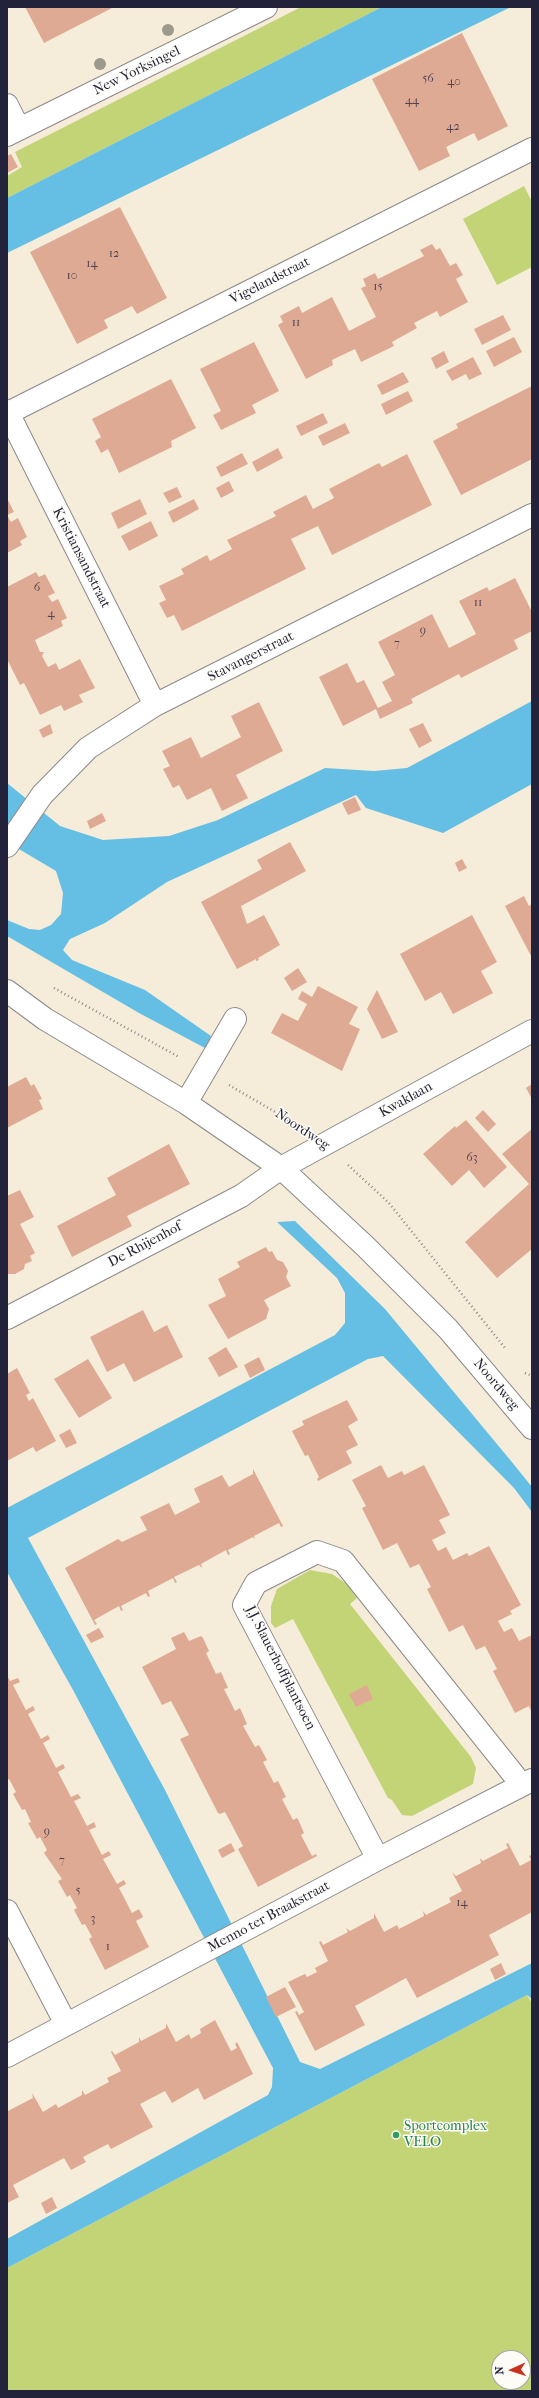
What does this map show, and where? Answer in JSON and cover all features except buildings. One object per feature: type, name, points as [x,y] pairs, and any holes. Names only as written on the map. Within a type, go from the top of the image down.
[{"type":"street","name":"New Yorksingel","points":[[13,132],[266,7]]},
{"type":"street","points":[[7,105],[13,132]]},
{"type":"street","name":"Vigelandstraat","points":[[8,412],[532,149]]},
{"type":"street","name":"Kristiansandstraat","points":[[8,412],[155,705]]},
{"type":"street","name":"Stavangerstraat","points":[[7,846],[42,795],[88,748],[155,705],[532,515]]},
{"type":"street","name":"Noordweg","points":[[7,991],[46,1019],[186,1103],[281,1168],[366,1247],[448,1329],[532,1428]]},
{"type":"street","name":"Noordweg","points":[[7,1004],[46,1019]]},
{"type":"street","points":[[186,1103],[236,1019]]},
{"type":"street","name":"Kwaklaan","points":[[281,1168],[532,1031]]},
{"type":"street","name":"De Rhijenhof","points":[[7,1318],[241,1196],[281,1168]]},
{"type":"street","name":"J.J. Slauerhoffplantsoen","points":[[378,1859],[244,1605],[256,1583],[316,1552],[343,1561],[527,1783]]},
{"type":"street","name":"Menno ter Braakstraat","points":[[7,2056],[378,1859],[527,1783]]},
{"type":"street","points":[[7,1911],[66,2024]]},
{"type":"path","name":"Noordweg","points":[[48,984],[288,1118],[326,1144],[389,1203],[506,1349]]},
{"type":"path","name":"Noordweg","points":[[519,1367],[524,1373],[532,1376]]},
{"type":"green space","points":[[301,7],[382,7],[7,198],[7,176],[22,167],[15,152]]},
{"type":"green space","points":[[524,186],[532,202],[532,267],[497,285],[463,219]]},
{"type":"green space","points":[[310,1570],[332,1574],[347,1584],[357,1598],[350,1604],[471,1757],[476,1768],[473,1784],[412,1816],[402,1815],[392,1800],[388,1798],[293,1619],[275,1628],[271,1623],[271,1606],[277,1589]]},
{"type":"green space","name":"Sportcomplex VELO","points":[[527,1995],[532,2003],[532,2391],[7,2391],[7,2268]]},
{"type":"water","points":[[382,7],[511,7],[7,253],[7,198]]},
{"type":"water","points":[[532,701],[532,784],[443,833],[366,808],[356,795],[167,882],[105,923],[70,939],[63,950],[72,960],[145,990],[211,1036],[205,1048],[139,1013],[7,936],[7,920],[29,929],[40,930],[51,925],[61,914],[63,893],[56,871],[7,842],[7,783],[60,826],[103,840],[169,836],[218,820],[325,768],[374,771],[407,768]]},
{"type":"water","points":[[295,1221],[385,1309],[511,1461],[532,1487],[532,1512],[514,1488],[383,1356],[368,1359],[28,1538],[165,1790],[300,2062],[320,2069],[532,1963],[532,1999],[527,1995],[7,2268],[7,2239],[268,2095],[272,2087],[273,2068],[73,1690],[7,1572],[7,1508],[335,1335],[345,1323],[345,1293],[337,1278],[277,1222]]},
{"type":"place","name":"Sportcomplex VELO","points":[[396,2135]]}]
